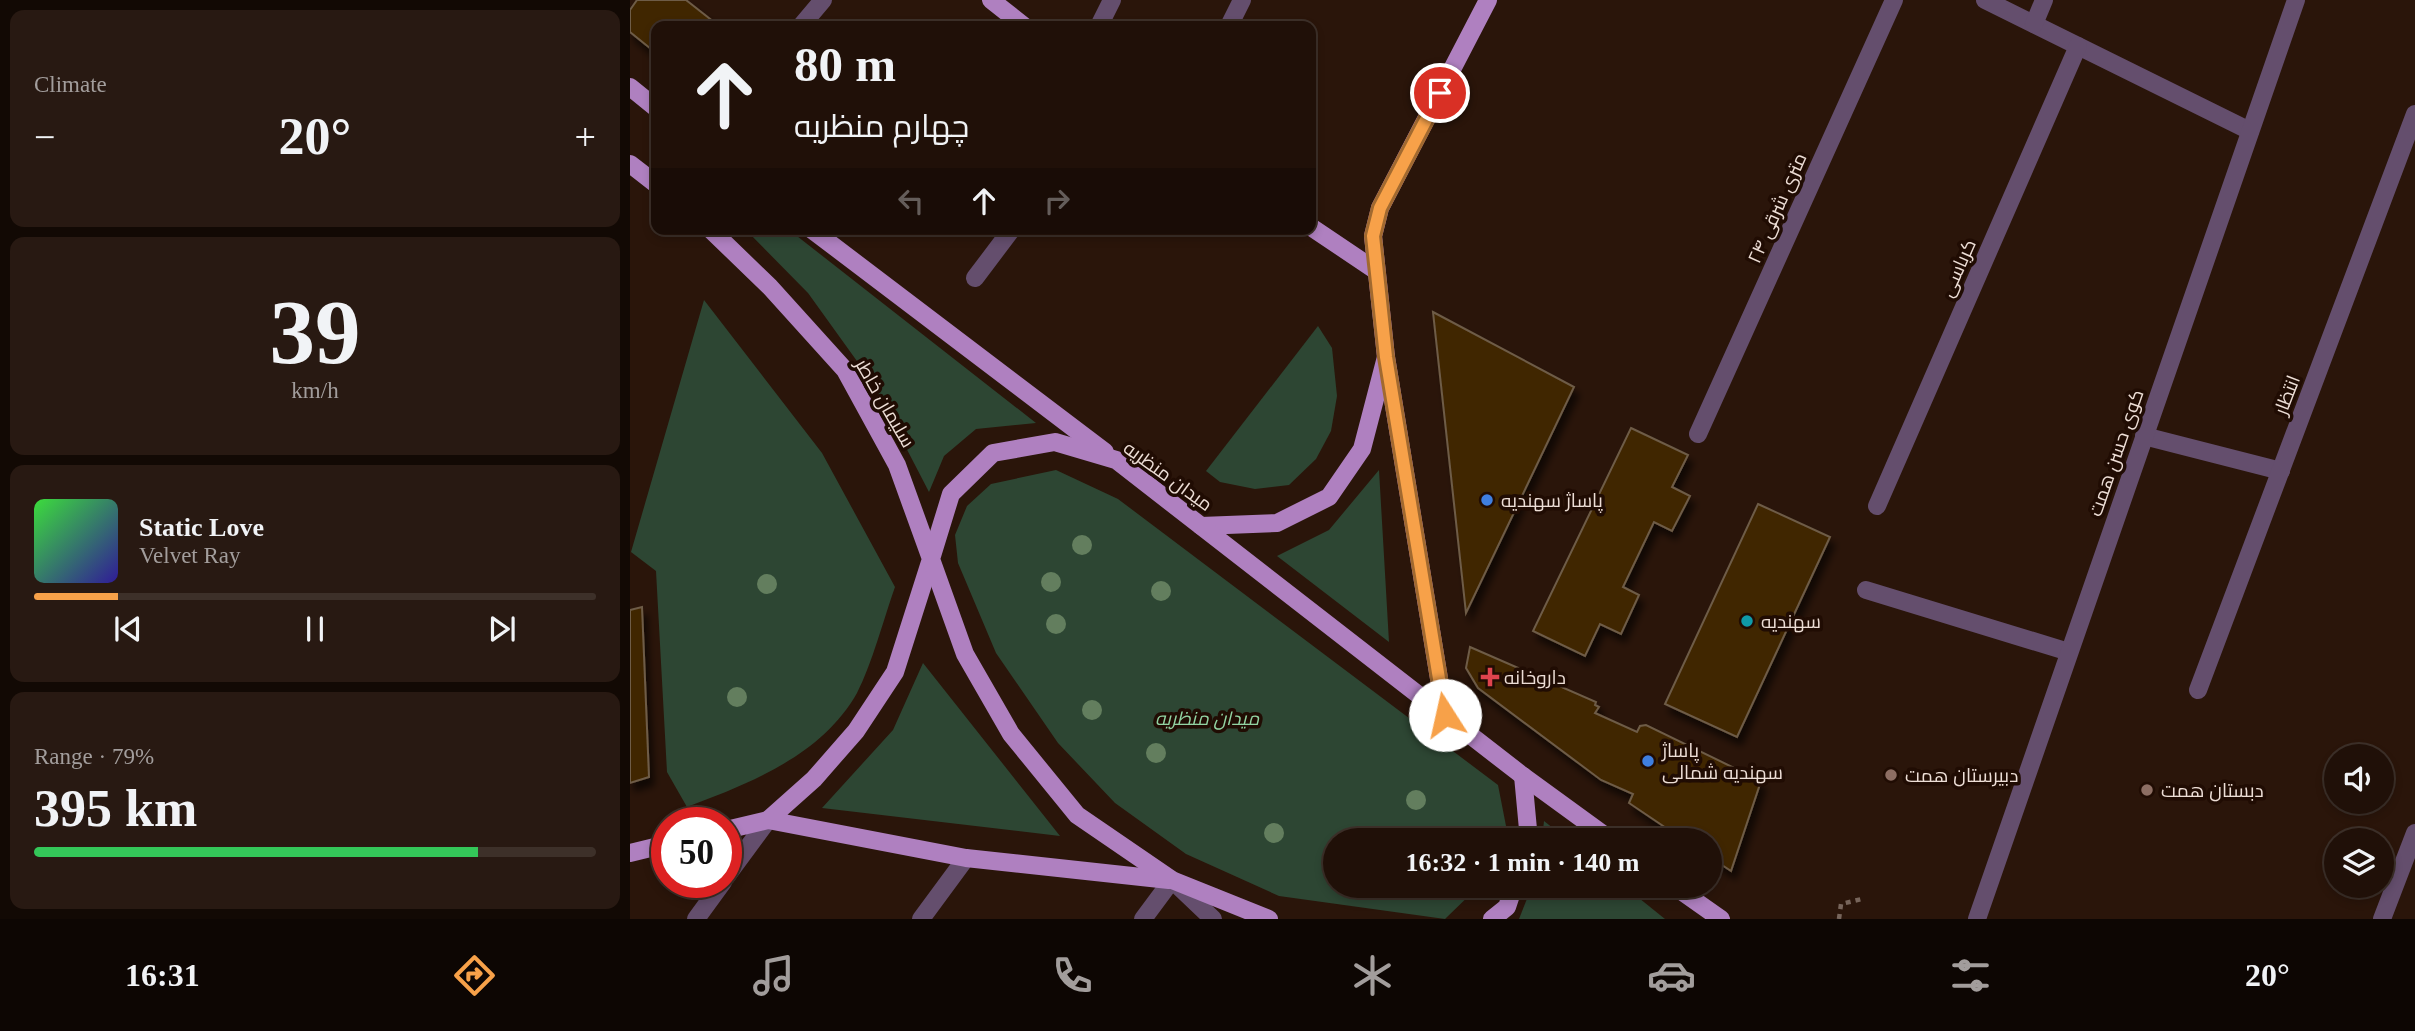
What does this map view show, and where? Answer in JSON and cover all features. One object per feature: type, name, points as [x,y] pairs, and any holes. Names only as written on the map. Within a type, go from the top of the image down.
[{"type":"main road","points":[[991,0],[1018,21]]},
{"type":"main road","points":[[1445,715],[1386,357],[1373,236],[1380,208],[1488,0]]},
{"type":"main road","points":[[630,88],[651,104]]},
{"type":"main road","points":[[630,164],[651,180]]},
{"type":"main road","points":[[1316,230],[1375,270]]},
{"type":"main road","name":"سلیمان خاطر","points":[[716,235],[770,287],[845,370],[897,465],[930,559]]},
{"type":"main road","points":[[819,235],[1116,460]]},
{"type":"main road","points":[[1200,526],[1277,523],[1329,497],[1362,449],[1386,357]]},
{"type":"main road","name":"ميدان منظریه","points":[[768,820],[814,779],[856,732],[895,672],[951,494],[993,453],[1055,442],[1116,460],[1523,776],[1594,828]]},
{"type":"main road","points":[[930,559],[965,654],[1011,734],[1077,816],[1172,880],[1269,919]]},
{"type":"main road","points":[[1523,776],[1528,828]]},
{"type":"main road","points":[[742,826],[768,820],[966,858],[1172,880]]},
{"type":"main road","points":[[630,853],[651,848]]},
{"type":"main road","points":[[1492,919],[1507,907],[1510,898]]},
{"type":"main road","points":[[1691,898],[1721,919]]},
{"type":"street","points":[[806,21],[822,0]]},
{"type":"street","points":[[1102,21],[1112,0]]},
{"type":"street","points":[[1232,21],[1242,0]]},
{"type":"street","name":"۲۴ متری شرقی","points":[[1698,434],[1894,0]]},
{"type":"street","points":[[1985,0],[2250,131]]},
{"type":"street","points":[[2034,24],[2044,0]]},
{"type":"street","name":"کوی حسن همت","points":[[1977,919],[2296,0]]},
{"type":"street","name":"کرباسی","points":[[1877,506],[2078,46]]},
{"type":"street","name":"انتظار","points":[[2198,690],[2415,114]]},
{"type":"street","points":[[975,278],[1007,235]]},
{"type":"street","points":[[2144,436],[2281,471]]},
{"type":"street","points":[[1866,590],[2070,652]]},
{"type":"street","points":[[742,855],[768,820]]},
{"type":"street","points":[[2382,919],[2415,833]]},
{"type":"street","points":[[921,919],[966,858]]},
{"type":"street","points":[[1143,919],[1172,880],[1213,919]]},
{"type":"street","points":[[696,919],[711,898]]},
{"type":"path","points":[[1839,919],[1841,904],[1862,899]]},
{"type":"green space","points":[[751,235],[796,235],[1036,423],[976,429],[944,456],[929,492],[872,382],[808,293]]},
{"type":"green space","points":[[704,300],[822,453],[895,587],[873,655],[857,693],[842,715],[825,734],[783,764],[736,788],[687,807],[667,772],[656,571],[631,552]]},
{"type":"green space","points":[[1318,326],[1332,348],[1337,396],[1331,431],[1316,459],[1289,485],[1255,489],[1220,482],[1206,471]]},
{"type":"green space","name":"میدان منظریه","points":[[1056,470],[1118,499],[1498,785],[1506,828],[1323,828],[1323,898],[1467,898],[1445,919],[1279,896],[1186,854],[1115,803],[1058,743],[996,653],[958,563],[955,535],[967,506],[991,484]]},
{"type":"green space","points":[[1379,470],[1389,642],[1277,556],[1329,530]]},
{"type":"green space","points":[[923,663],[1060,836],[822,808],[893,730]]},
{"type":"green space","points":[[1544,821],[1553,828],[1543,828]]},
{"type":"green space","points":[[1527,898],[1639,898],[1665,919],[1519,919]]},
{"type":"building","points":[[637,0],[686,0],[713,21],[651,21],[651,49],[630,32],[630,10]]},
{"type":"building","name":"پاساژ سهندیه","points":[[1433,312],[1574,387],[1466,613]]},
{"type":"building","points":[[1631,428],[1688,455],[1672,487],[1690,496],[1672,531],[1654,522],[1623,587],[1639,595],[1621,634],[1600,624],[1585,656],[1533,631]]},
{"type":"building","name":"سهندیه","points":[[1758,504],[1830,537],[1737,737],[1665,704]]},
{"type":"building","points":[[642,607],[649,777],[630,783],[630,610]]},
{"type":"building","name":"پاساژ سهندیه شمالی","points":[[1470,647],[1596,702],[1595,705],[1599,707],[1595,713],[1637,732],[1640,726],[1646,725],[1761,781],[1731,871],[1722,865],[1722,828],[1666,828],[1629,803],[1633,794],[1601,780],[1478,688],[1466,668]]},
{"type":"place","name":"پاساژ سهندیه","points":[[1487,500]]},
{"type":"place","name":"سهندیه","points":[[1747,621]]},
{"type":"place","name":"داروخانه","points":[[1490,677]]},
{"type":"place","name":"پاساژ سهندیه شمالی","points":[[1648,761]]},
{"type":"place","name":"دبیرستان همت","points":[[1891,775]]},
{"type":"place","name":"دبستان همت","points":[[2147,790]]},
{"type":"route","points":[[1440,93],[1380,208],[1373,236],[1386,357],[1445,715]]}]
